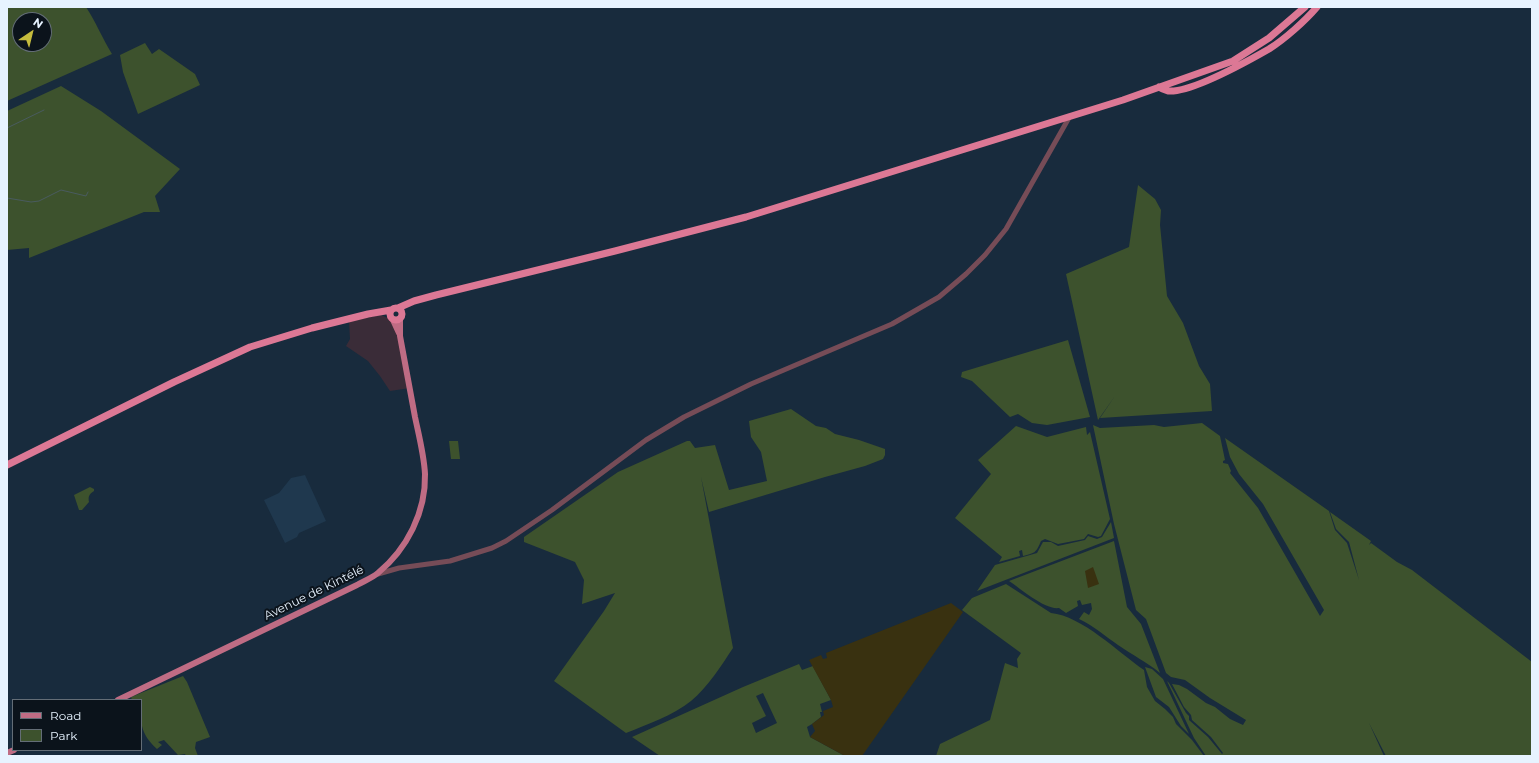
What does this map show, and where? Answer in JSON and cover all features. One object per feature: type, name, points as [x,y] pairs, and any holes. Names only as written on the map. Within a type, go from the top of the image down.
[{"type":"highway","points":[[7,465],[197,371],[250,348],[312,328],[368,314],[396,314],[411,302],[436,295],[746,217],[1123,100],[1220,65],[1247,53],[1269,38],[1305,7]]},
{"type":"highway","points":[[1159,87],[1167,91],[1185,88],[1240,65],[1270,48],[1296,27],[1317,7]]},
{"type":"main road","name":"Avenue de Kintélé","points":[[120,699],[357,586],[378,574],[398,551],[414,528],[420,511],[424,486],[424,473],[422,453],[396,314]]},
{"type":"street","points":[[378,574],[399,568],[450,561],[502,543],[525,529],[646,440],[684,417],[751,384],[892,324],[924,307],[939,297],[966,274],[986,255],[1006,230],[1070,116]]},
{"type":"shaded area","points":[[381,315],[392,320],[395,325],[410,388],[390,391],[368,361],[346,346],[350,339],[349,321]]},
{"type":"shaded area","points":[[305,475],[326,521],[299,533],[297,537],[285,543],[264,500],[279,493],[291,478]]},
{"type":"green space","points":[[7,7],[86,7],[112,54],[7,101]]},
{"type":"green space","points":[[145,43],[152,54],[159,49],[195,74],[200,85],[138,114],[123,72],[120,55]]},
{"type":"green space","points":[[61,86],[101,111],[180,169],[155,196],[160,212],[144,212],[29,258],[29,248],[7,250],[7,111]]},
{"type":"green space","points":[[1138,185],[1155,199],[1161,210],[1160,225],[1167,296],[1183,323],[1199,366],[1210,384],[1212,411],[1100,418],[1115,396],[1098,420],[1066,274],[1129,247]]},
{"type":"green space","points":[[1068,340],[1090,417],[1047,425],[1032,423],[1018,414],[1010,417],[972,381],[961,377],[962,372]]},
{"type":"green space","points":[[791,409],[816,426],[826,428],[835,434],[885,449],[883,459],[865,466],[709,512],[701,477],[733,648],[709,683],[691,701],[668,715],[626,733],[554,681],[604,611],[615,593],[582,604],[584,580],[575,562],[524,542],[524,537],[618,472],[687,441],[690,441],[695,448],[715,445],[729,490],[767,481],[761,452],[751,437],[749,421]]},
{"type":"green space","points":[[1202,423],[1220,436],[1225,460],[1223,463],[1228,464],[1231,471],[1230,473],[1258,508],[1320,616],[1324,610],[1263,504],[1239,474],[1230,457],[1225,438],[1329,511],[1335,530],[1347,543],[1359,580],[1349,542],[1336,529],[1330,512],[1371,541],[1369,545],[1371,543],[1397,562],[1412,570],[1532,662],[1532,756],[1386,756],[1369,723],[1384,756],[1206,756],[1194,738],[1167,681],[1189,716],[1189,720],[1208,737],[1222,754],[1223,753],[1211,737],[1192,720],[1191,715],[1184,707],[1172,684],[1179,685],[1187,689],[1206,703],[1215,707],[1230,719],[1243,725],[1246,720],[1210,698],[1185,680],[1171,677],[1166,673],[1146,619],[1136,610],[1114,524],[1093,425],[1100,428],[1154,425],[1164,427]]},
{"type":"green space","points":[[1016,426],[1047,437],[1086,427],[1087,435],[1090,432],[1110,519],[1101,536],[1098,537],[1088,534],[1084,539],[1058,544],[1045,539],[1041,541],[1038,548],[1033,553],[1023,556],[1022,550],[1019,551],[1020,556],[999,562],[1002,557],[955,518],[991,474],[978,460]]},
{"type":"green space","points":[[449,441],[458,441],[460,459],[451,459]]},
{"type":"green space","points":[[90,487],[94,489],[94,491],[89,496],[89,502],[82,510],[79,510],[74,495]]},
{"type":"green space","points":[[1111,522],[1114,538],[977,591],[995,565],[1037,553],[1043,542],[1051,542],[1058,546],[1085,540],[1088,536],[1097,539],[1102,537]]},
{"type":"green space","points":[[1114,541],[1127,607],[1141,624],[1160,673],[1095,628],[1079,619],[1084,612],[1089,615],[1092,609],[1091,603],[1082,605],[1080,600],[1077,601],[1078,606],[1066,613],[1059,608],[1047,606],[1026,594],[1009,581]]},
{"type":"green space","points":[[1006,584],[1051,613],[1075,621],[1087,628],[1144,670],[1147,687],[1155,701],[1173,717],[1176,724],[1192,740],[1204,756],[936,756],[940,744],[990,720],[1005,663],[1018,668],[1017,659],[1021,653],[962,610],[972,598]]},
{"type":"green space","points":[[799,664],[802,670],[813,666],[831,700],[820,704],[822,712],[820,712],[821,717],[807,727],[810,737],[845,756],[660,756],[632,737],[743,687]],"holes":[[[763,693],[777,723],[756,733],[752,723],[766,716],[756,696]]]},
{"type":"green space","points":[[1145,667],[1152,669],[1163,679],[1189,734],[1181,726],[1169,707],[1156,697]]},
{"type":"green space","points":[[183,676],[187,682],[210,737],[196,742],[195,748],[198,756],[186,756],[185,754],[178,755],[164,740],[158,742],[162,745],[157,749],[151,743],[142,727],[142,699],[132,699],[131,697]]},
{"type":"sand","points":[[1093,567],[1099,584],[1088,588],[1085,571]]},
{"type":"sand","points":[[951,603],[963,612],[862,756],[845,756],[810,737],[815,731],[812,724],[824,715],[823,711],[833,707],[831,700],[809,660],[821,655],[823,659],[827,658],[826,653]]},
{"type":"waterway","points":[[7,128],[44,110]]},
{"type":"waterway","points":[[7,198],[31,202],[39,201],[61,190],[86,196],[88,192]]}]
